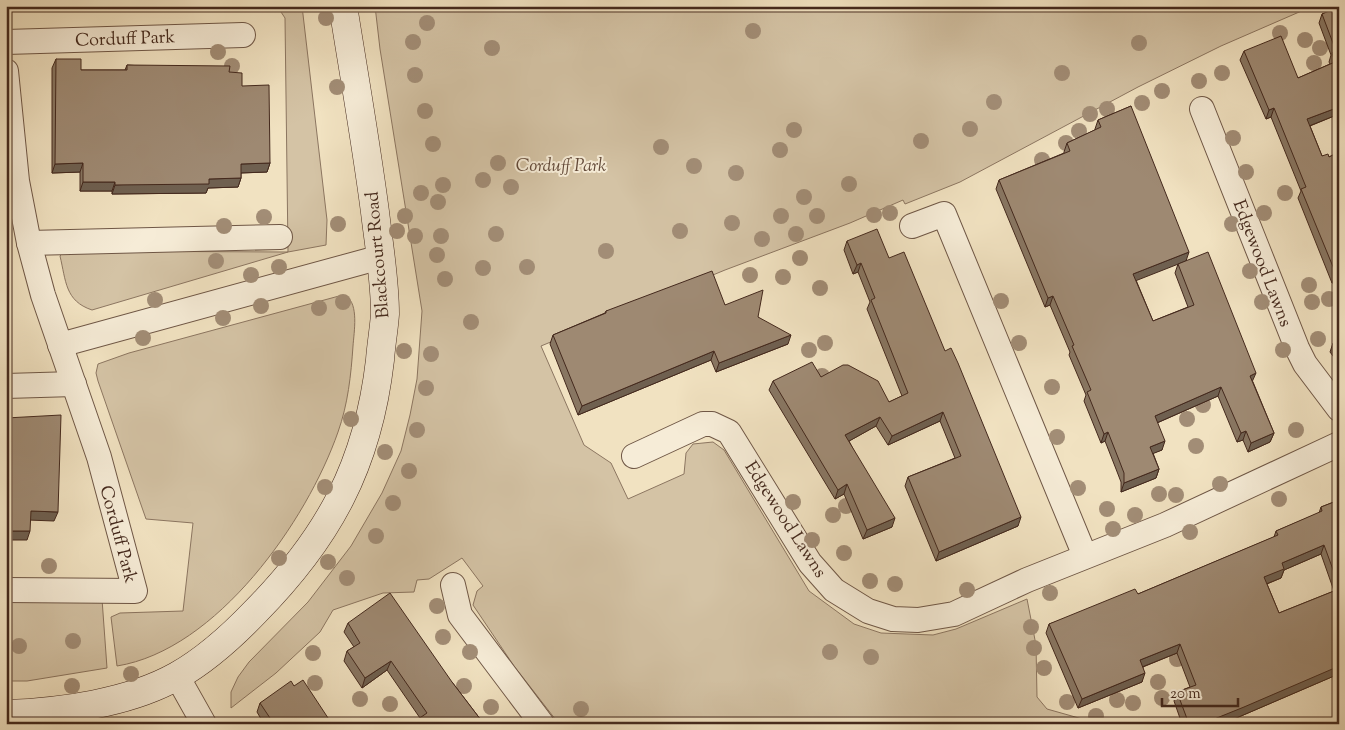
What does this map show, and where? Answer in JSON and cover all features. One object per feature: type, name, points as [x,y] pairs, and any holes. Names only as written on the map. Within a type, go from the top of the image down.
[{"type":"street","name":"Blackcourt Road","points":[[6,714],[27,714],[126,697],[176,676],[229,639],[282,585],[322,531],[350,481],[367,435],[376,397],[385,316],[381,257],[343,6]]},
{"type":"street","name":"Corduff Park","points":[[6,42],[244,35]]},
{"type":"street","name":"Corduff Park","points":[[6,71],[12,182],[60,345],[99,457],[135,591],[6,590]]},
{"type":"street","name":"Edgewood Lawns","points":[[1202,108],[1297,348],[1305,364],[1339,409]]},
{"type":"street","points":[[912,226],[944,214],[1085,556]]},
{"type":"street","points":[[29,243],[280,237]]},
{"type":"street","points":[[60,345],[381,257]]},
{"type":"street","points":[[6,386],[74,384]]},
{"type":"street","name":"Edgewood Lawns","points":[[634,456],[703,424],[712,424],[729,432],[810,563],[834,590],[868,611],[893,619],[918,620],[954,614],[1027,580],[1165,525],[1339,444]]},
{"type":"street","points":[[453,585],[460,615],[542,724]]},
{"type":"street","points":[[176,676],[204,724]]},
{"type":"green space","points":[[277,6],[302,6],[327,220],[326,245],[288,252],[285,18]]},
{"type":"green space","name":"Corduff Park","points":[[375,6],[1313,6],[1221,46],[1138,87],[960,182],[905,204],[903,200],[850,223],[725,270],[541,346],[584,445],[611,463],[628,499],[684,474],[686,453],[693,444],[713,442],[724,450],[809,591],[854,624],[881,633],[933,635],[956,629],[1027,599],[1036,645],[1037,697],[1047,709],[1100,724],[559,724],[514,666],[473,605],[477,591],[483,586],[462,558],[429,579],[417,580],[414,592],[383,593],[333,610],[320,632],[276,673],[231,708],[231,692],[238,677],[249,662],[308,602],[351,546],[382,493],[401,451],[410,415],[417,379],[422,311],[380,49]]},
{"type":"green space","points":[[64,251],[288,252],[92,310],[83,306],[72,296],[68,289],[60,256]]},
{"type":"green space","points":[[339,296],[346,296],[350,300],[353,305],[355,319],[348,389],[338,432],[324,467],[304,504],[281,541],[253,576],[223,608],[189,635],[154,655],[117,666],[111,617],[120,613],[183,611],[193,523],[146,519],[98,381],[96,373],[98,364],[129,353]]},
{"type":"green space","points":[[6,599],[102,599],[107,668],[27,681],[6,681]]},
{"type":"building","points":[[1339,7],[1339,107],[1307,119],[1322,156],[1328,154],[1329,157],[1339,152],[1339,273],[1336,274],[1301,189],[1306,187],[1274,108],[1269,110],[1244,51],[1281,36],[1298,78],[1335,62],[1332,53],[1336,51],[1322,14]]},
{"type":"building","points":[[56,59],[81,59],[81,70],[127,70],[127,65],[230,66],[229,72],[242,73],[242,86],[269,85],[270,163],[241,164],[241,178],[209,179],[209,184],[115,185],[115,182],[83,182],[83,163],[55,164]]},
{"type":"building","points":[[1131,106],[1189,252],[1133,274],[1153,321],[1194,305],[1178,264],[1208,252],[1256,373],[1250,376],[1274,433],[1251,443],[1246,431],[1241,433],[1221,387],[1155,416],[1165,441],[1150,447],[1159,469],[1124,483],[1124,473],[1108,432],[1104,434],[1087,392],[1091,390],[1072,346],[1074,345],[1053,296],[1048,298],[999,180],[1070,151],[1067,143],[1101,127],[1098,120]]},
{"type":"building","points":[[877,229],[889,258],[904,252],[945,351],[951,348],[958,363],[1021,517],[939,552],[908,477],[961,456],[943,412],[892,436],[880,417],[845,435],[895,518],[867,530],[847,484],[838,490],[773,381],[812,362],[821,377],[843,365],[848,365],[878,381],[889,402],[908,393],[871,300],[875,298],[861,263],[857,265],[847,241]]},
{"type":"building","points":[[712,271],[725,305],[763,290],[758,317],[791,335],[719,363],[714,351],[582,406],[553,335],[606,313],[606,311]]},
{"type":"building","points":[[1339,339],[1339,351],[1333,343]]},
{"type":"building","points":[[61,415],[58,512],[31,511],[30,531],[6,531],[6,418]]},
{"type":"building","points":[[1339,500],[1339,586],[1324,545],[1282,563],[1284,569],[1264,577],[1279,613],[1339,589],[1339,664],[1336,665],[1337,667],[1202,724],[1189,724],[1177,692],[1196,685],[1180,644],[1140,660],[1145,673],[1082,699],[1049,624],[1135,589],[1138,594],[1278,535],[1276,531],[1322,511],[1321,507]]},
{"type":"building","points":[[390,593],[452,682],[484,724],[411,724],[427,713],[391,661],[365,678],[347,651],[360,643],[348,623]]},
{"type":"building","points":[[303,680],[332,724],[274,724],[260,703],[291,681],[294,686]]}]
